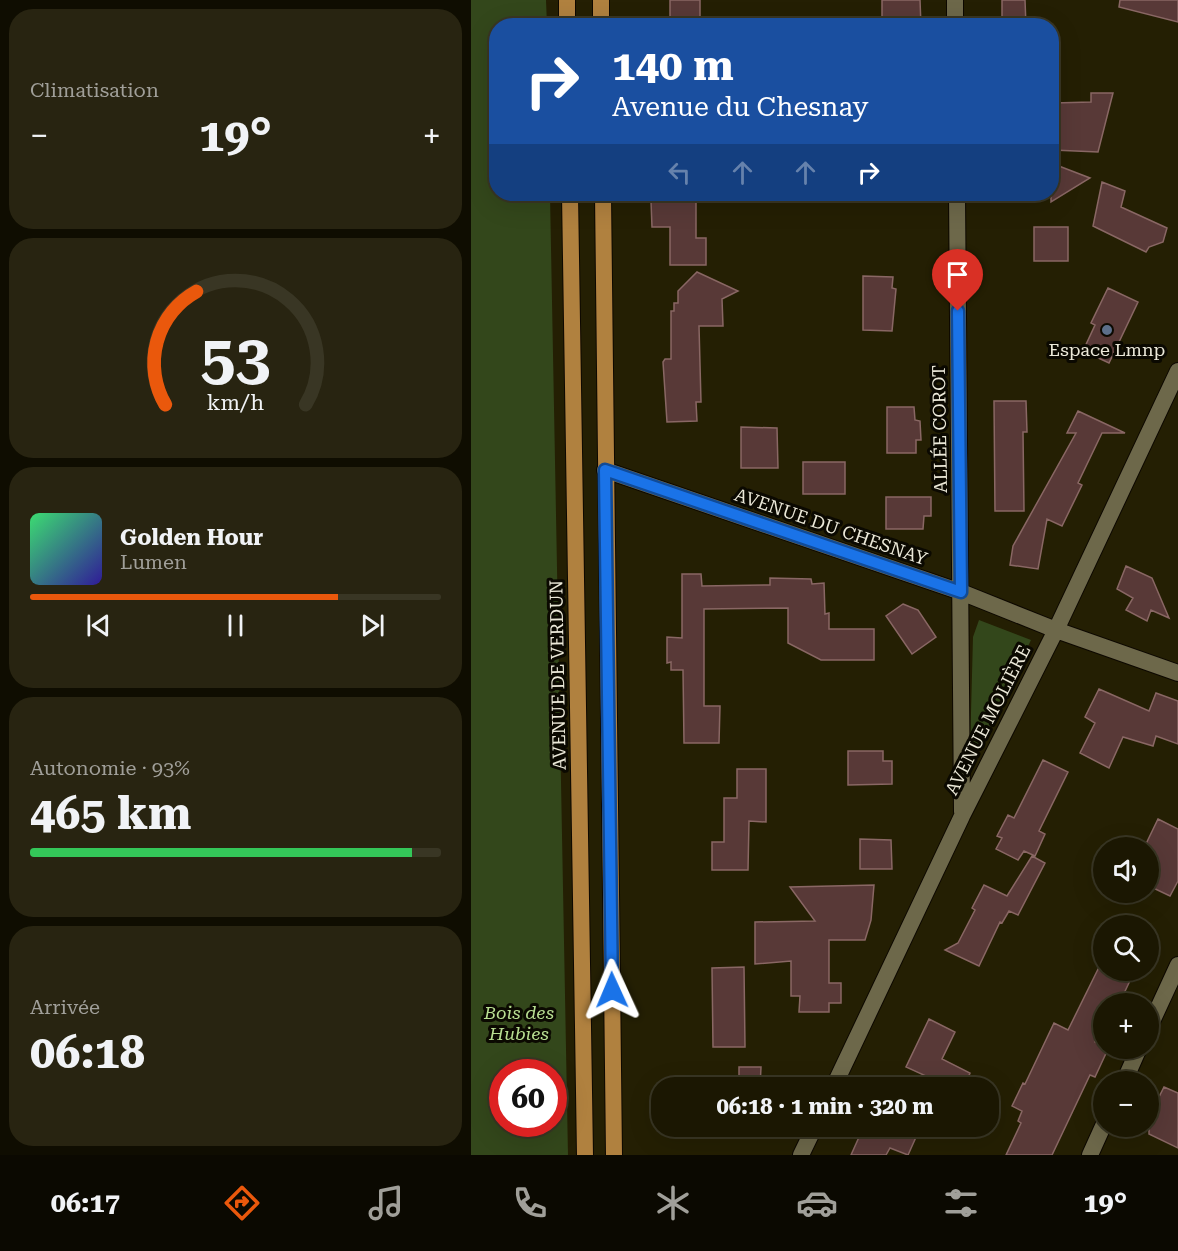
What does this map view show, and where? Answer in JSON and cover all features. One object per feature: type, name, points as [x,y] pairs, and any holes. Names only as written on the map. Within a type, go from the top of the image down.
[{"type":"main road","points":[[567,0],[567,18]]},
{"type":"main road","points":[[601,0],[601,18]]},
{"type":"main road","name":"AVENUE DE VERDUN","points":[[570,201],[585,1155]]},
{"type":"main road","points":[[603,201],[614,1155]]},
{"type":"street","points":[[955,0],[955,18]]},
{"type":"street","name":"ALLÉE COROT","points":[[957,201],[962,816]]},
{"type":"street","name":"AVENUE MOLIÈRE","points":[[838,1077],[962,816],[1056,630],[1178,370]]},
{"type":"street","name":"AVENUE DU CHESNAY","points":[[605,470],[961,592],[1056,630],[1178,672]]},
{"type":"street","points":[[1159,1006],[1178,965]]},
{"type":"street","points":[[801,1155],[810,1137]]},
{"type":"street","points":[[1090,1155],[1098,1137]]},
{"type":"green space","name":"Bois des Hubies","points":[[471,0],[546,0],[547,18],[489,18],[489,201],[550,201],[566,1059],[489,1059],[489,1137],[567,1137],[567,1102],[568,1155],[471,1155]]},
{"type":"green space","points":[[979,620],[1031,640],[981,746],[970,750],[973,637]]},
{"type":"building","points":[[670,0],[700,0],[700,18],[670,18]]},
{"type":"building","points":[[882,0],[920,0],[921,18],[882,18]]},
{"type":"building","points":[[1002,0],[1025,0],[1026,18],[1002,18]]},
{"type":"building","points":[[1120,0],[1178,0],[1178,22],[1119,7]]},
{"type":"building","points":[[1091,93],[1113,93],[1098,152],[1059,150],[1059,103],[1091,102]]},
{"type":"building","points":[[1059,166],[1090,178],[1059,197]]},
{"type":"building","points":[[1102,182],[1125,191],[1121,207],[1167,228],[1163,242],[1149,247],[1146,252],[1093,226]]},
{"type":"building","points":[[651,201],[696,201],[696,238],[706,238],[706,265],[670,265],[670,227],[652,227]]},
{"type":"building","points":[[1034,227],[1068,227],[1068,261],[1034,261]]},
{"type":"building","points":[[697,272],[738,291],[722,299],[723,326],[699,326],[701,402],[696,402],[697,421],[667,422],[663,362],[665,359],[671,359],[671,311],[674,311],[674,303],[678,303],[678,291]]},
{"type":"building","points":[[863,276],[893,277],[892,288],[896,289],[892,331],[863,330]]},
{"type":"building","points":[[1108,288],[1138,302],[1109,363],[1083,351],[1095,325],[1091,323]]},
{"type":"building","points":[[994,401],[1026,401],[1027,432],[1023,432],[1024,511],[995,511]]},
{"type":"building","points":[[887,407],[914,407],[915,420],[920,421],[921,440],[916,440],[916,453],[887,453]]},
{"type":"building","points":[[1078,411],[1125,433],[1102,433],[1078,483],[1082,485],[1062,526],[1047,519],[1038,569],[1010,565],[1013,546],[1076,433],[1067,433]]},
{"type":"building","points":[[741,427],[777,428],[778,468],[741,468]]},
{"type":"building","points":[[803,462],[845,462],[845,494],[803,494]]},
{"type":"building","points":[[886,497],[931,497],[931,516],[924,516],[923,529],[886,529]]},
{"type":"building","points":[[1126,566],[1152,578],[1169,618],[1151,610],[1147,621],[1126,610],[1133,598],[1117,589]]},
{"type":"building","points":[[682,574],[701,574],[702,586],[770,585],[770,578],[811,579],[812,584],[824,583],[825,614],[829,613],[829,629],[874,629],[874,660],[821,660],[788,643],[788,608],[704,609],[704,706],[720,706],[719,743],[684,743],[683,670],[671,670],[671,662],[667,663],[667,637],[682,638]]},
{"type":"building","points":[[903,604],[918,610],[936,637],[912,654],[886,616]]},
{"type":"building","points":[[1099,689],[1149,711],[1156,693],[1178,701],[1178,744],[1156,736],[1153,746],[1123,737],[1109,768],[1080,753],[1095,723],[1085,717]]},
{"type":"building","points":[[848,751],[883,751],[883,761],[892,761],[892,784],[848,785]]},
{"type":"building","points":[[1043,760],[1068,772],[1039,831],[1045,834],[1035,856],[1024,851],[1018,860],[996,849],[1002,838],[997,836],[1008,815],[1014,818]]},
{"type":"building","points":[[737,769],[766,769],[766,822],[749,821],[748,870],[712,870],[712,842],[724,842],[724,798],[737,798]]},
{"type":"building","points":[[1158,819],[1178,829],[1178,881],[1170,896],[1159,891],[1159,837],[1149,837]]},
{"type":"building","points":[[860,839],[891,840],[892,869],[860,869]]},
{"type":"building","points":[[1032,856],[1045,863],[1018,915],[1009,911],[1002,923],[1000,922],[979,966],[945,950],[958,943],[975,910],[972,908],[984,885],[1007,896]]},
{"type":"building","points":[[874,885],[871,920],[865,940],[829,940],[829,983],[841,983],[841,1003],[829,1003],[829,1012],[799,1012],[800,996],[791,996],[791,961],[755,964],[755,922],[815,921],[790,887]]},
{"type":"building","points":[[744,967],[745,1047],[713,1047],[712,968]]},
{"type":"building","points":[[1093,979],[1130,981],[1124,993],[1093,993],[1093,1059],[1103,1059],[1098,1071],[1093,1071],[1093,1076],[1090,1075],[1052,1155],[1006,1155],[1021,1123],[1018,1121],[1022,1111],[1012,1106],[1023,1083],[1025,1084],[1054,1023],[1068,1030]]},
{"type":"building","points":[[929,1019],[955,1032],[942,1059],[970,1073],[968,1077],[928,1077],[906,1067]]},
{"type":"building","points":[[739,1067],[761,1067],[761,1077],[739,1077]]},
{"type":"building","points":[[1164,1087],[1178,1093],[1178,1148],[1155,1137],[1159,1137],[1159,1097]]},
{"type":"building","points":[[859,1137],[916,1137],[908,1155],[890,1148],[886,1155],[851,1155]]},
{"type":"place","name":"Espace Lmnp","points":[[1107,330]]},
{"type":"route","points":[[612,990],[605,470],[961,592],[958,311]]}]
